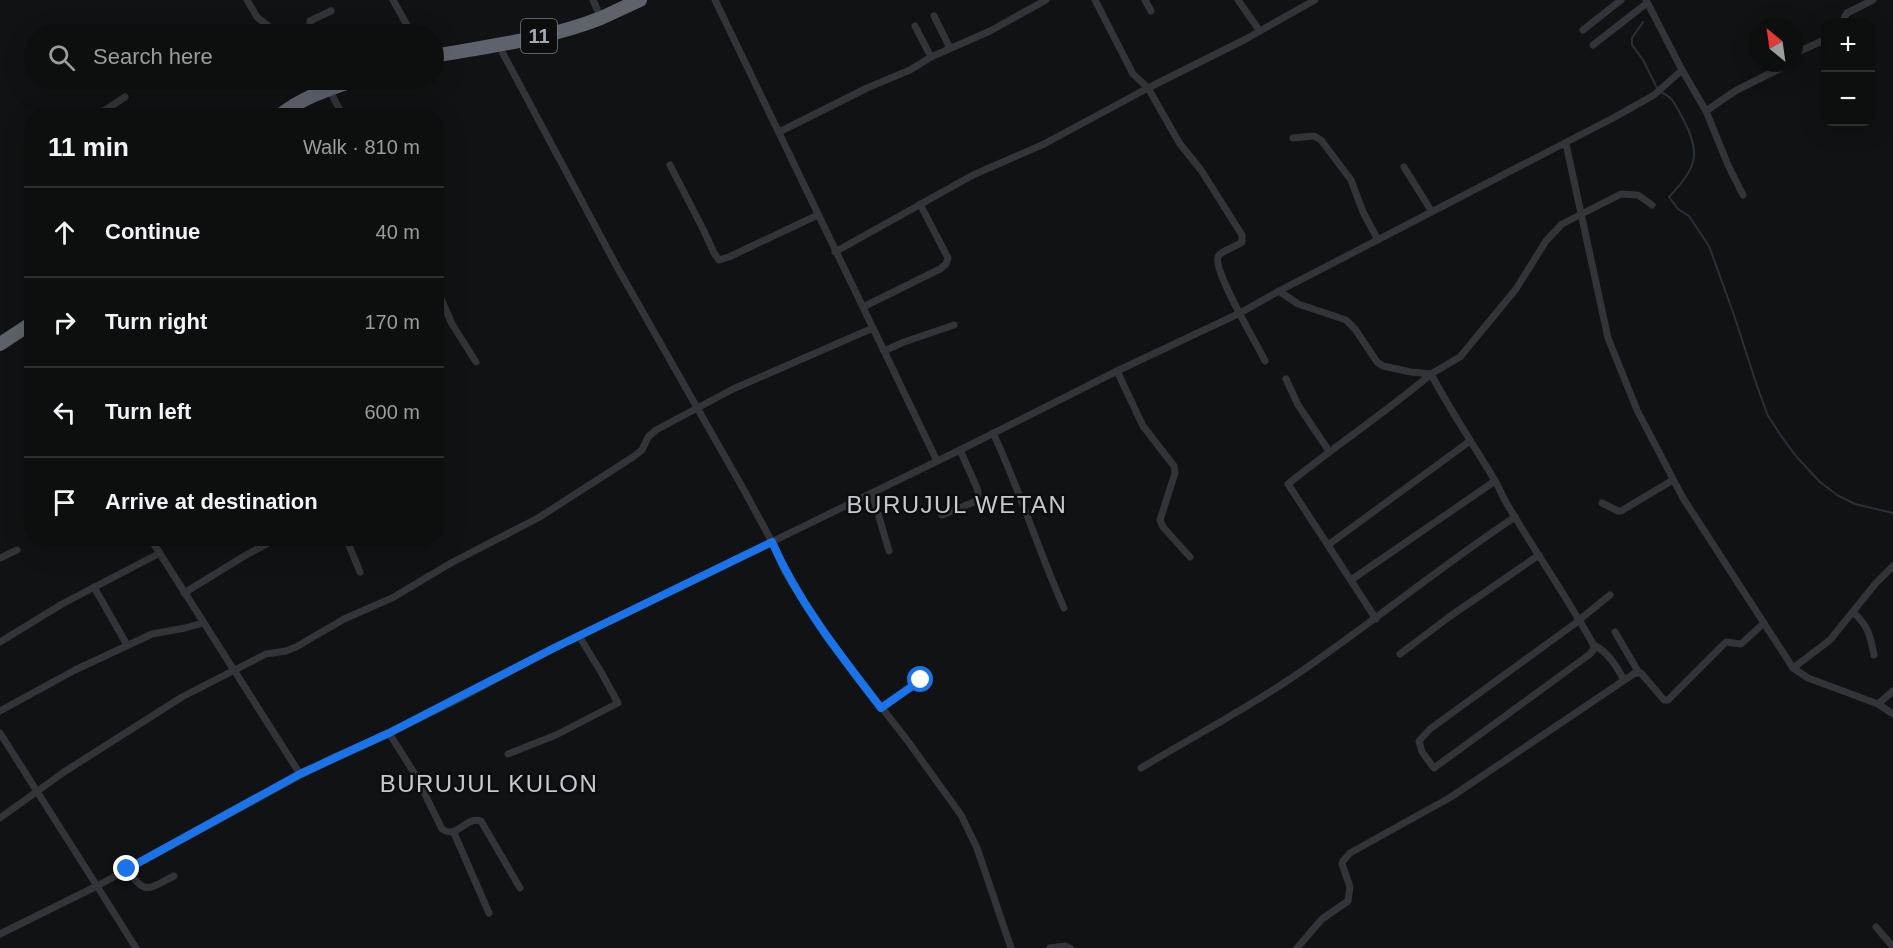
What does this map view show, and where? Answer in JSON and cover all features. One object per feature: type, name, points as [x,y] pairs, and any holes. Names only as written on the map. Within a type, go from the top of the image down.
[{"type":"highway","name":"11","points":[[444,54],[499,46],[567,28],[601,18],[640,0]]},
{"type":"highway","points":[[288,108],[323,90]]},
{"type":"highway","points":[[0,344],[24,327]]},
{"type":"street","points":[[247,0],[257,17],[266,24]]},
{"type":"street","points":[[393,0],[406,24]]},
{"type":"street","points":[[593,0],[601,18]]},
{"type":"street","points":[[715,0],[937,461]]},
{"type":"street","points":[[779,132],[931,57],[990,31],[1047,0]]},
{"type":"street","points":[[1095,0],[1133,74],[1148,88],[1177,141],[1201,170],[1242,235],[1242,242],[1221,253],[1218,258],[1226,288],[1265,360]]},
{"type":"street","points":[[1145,0],[1151,11]]},
{"type":"street","points":[[1238,0],[1259,30]]},
{"type":"street","points":[[835,252],[974,175],[1044,144],[1244,40],[1315,0]]},
{"type":"street","points":[[1583,30],[1621,0]]},
{"type":"street","points":[[1844,18],[1847,13],[1873,0]]},
{"type":"street","points":[[1593,45],[1647,1],[1706,111],[1743,195]]},
{"type":"street","points":[[310,24],[310,21],[331,11]]},
{"type":"street","points":[[934,16],[950,48]]},
{"type":"street","points":[[915,26],[931,57]]},
{"type":"street","points":[[1803,50],[1821,41]]},
{"type":"street","points":[[499,46],[616,265],[772,542],[785,572],[828,639],[961,815],[977,848],[1011,948]]},
{"type":"street","points":[[0,934],[97,886],[300,774],[389,733],[579,636],[1117,371],[1240,313],[1566,144],[1654,95],[1682,70]]},
{"type":"street","points":[[1706,111],[1735,91],[1773,72]]},
{"type":"street","points":[[330,90],[339,108]]},
{"type":"street","points":[[108,108],[125,97]]},
{"type":"street","points":[[1293,138],[1314,135],[1321,140],[1351,180],[1363,212],[1378,240]]},
{"type":"street","points":[[1566,144],[1608,338],[1637,410],[1683,498],[1793,668],[1808,678],[1878,704],[1893,714]]},
{"type":"street","points":[[670,165],[719,260],[818,215]]},
{"type":"street","points":[[1404,167],[1432,212]]},
{"type":"street","points":[[1376,619],[1288,484],[1356,434],[1431,374],[1460,357],[1516,289],[1551,234],[1567,221],[1617,195],[1638,195],[1652,205]]},
{"type":"street","points":[[863,307],[940,269],[947,262],[948,258],[920,204]]},
{"type":"street","points":[[1279,291],[1298,304],[1346,320],[1355,329],[1377,362],[1383,366],[1431,374]]},
{"type":"street","points":[[444,306],[452,324],[476,362]]},
{"type":"street","points":[[884,351],[954,325]]},
{"type":"street","points":[[0,818],[64,772],[182,697],[266,654],[296,647],[344,619],[392,598],[451,563],[538,518],[633,457],[642,450],[652,433],[734,389],[873,328]]},
{"type":"street","points":[[1117,371],[1143,426],[1174,466],[1175,473],[1160,520],[1163,527],[1190,556]]},
{"type":"street","points":[[1431,374],[1448,406],[1594,645],[1605,652],[1624,680]]},
{"type":"street","points":[[1286,379],[1298,405],[1329,452]]},
{"type":"street","points":[[993,433],[1006,460],[1064,608]]},
{"type":"street","points":[[1328,545],[1470,441]]},
{"type":"street","points":[[942,515],[978,499],[977,488],[960,450]]},
{"type":"street","points":[[1602,503],[1621,511],[1673,480]]},
{"type":"street","points":[[1351,580],[1495,481]]},
{"type":"street","points":[[872,493],[889,550]]},
{"type":"street","points":[[1141,768],[1288,680],[1515,517]]},
{"type":"street","points":[[155,546],[300,774]]},
{"type":"street","points":[[184,593],[263,546]]},
{"type":"street","points":[[349,546],[360,572]]},
{"type":"street","points":[[0,558],[17,550]]},
{"type":"street","points":[[0,642],[62,604],[160,553]]},
{"type":"street","points":[[1401,654],[1458,610],[1539,555]]},
{"type":"street","points":[[1793,668],[1830,640],[1893,566]]},
{"type":"street","points":[[94,587],[127,645]]},
{"type":"street","points":[[1594,645],[1590,654],[1434,768],[1422,752],[1419,741],[1430,729],[1610,595]]},
{"type":"street","points":[[1853,612],[1869,632],[1874,655]]},
{"type":"street","points":[[0,711],[75,670],[152,634],[203,623]]},
{"type":"street","points":[[1615,632],[1639,673],[1664,700],[1667,700],[1726,642],[1741,644],[1764,623]]},
{"type":"street","points":[[508,754],[556,735],[618,703],[579,636]]},
{"type":"street","points":[[1297,948],[1322,919],[1348,901],[1350,887],[1342,864],[1350,853],[1451,797],[1624,680],[1639,673]]},
{"type":"street","points":[[881,708],[921,680]]},
{"type":"street","points":[[1878,704],[1893,691]]},
{"type":"street","points":[[0,732],[136,948]]},
{"type":"street","points":[[389,733],[416,776],[442,829],[449,833],[454,832],[473,820],[481,821],[520,888]]},
{"type":"street","points":[[454,832],[489,913]]},
{"type":"street","points":[[127,869],[137,884],[143,888],[174,876]]},
{"type":"street","points":[[1876,927],[1893,947]]},
{"type":"street","points":[[1050,948],[1065,946],[1070,948]]},
{"type":"waterway","points":[[1643,22],[1632,38],[1632,45],[1643,60],[1657,88]]},
{"type":"waterway","points":[[1661,92],[1672,99],[1676,105],[1688,130],[1694,151],[1691,168],[1669,197],[1678,209],[1689,216],[1709,246],[1768,416],[1795,455],[1820,482],[1837,495],[1855,504],[1893,513]]},
{"type":"district","name":"BURUJUL WETAN","points":[[957,505]]},
{"type":"district","name":"BURUJUL KULON","points":[[489,784]]},
{"type":"route","points":[[127,869],[300,774],[389,733],[554,648],[772,542],[785,572],[803,601],[828,639],[881,708],[921,680]]}]
